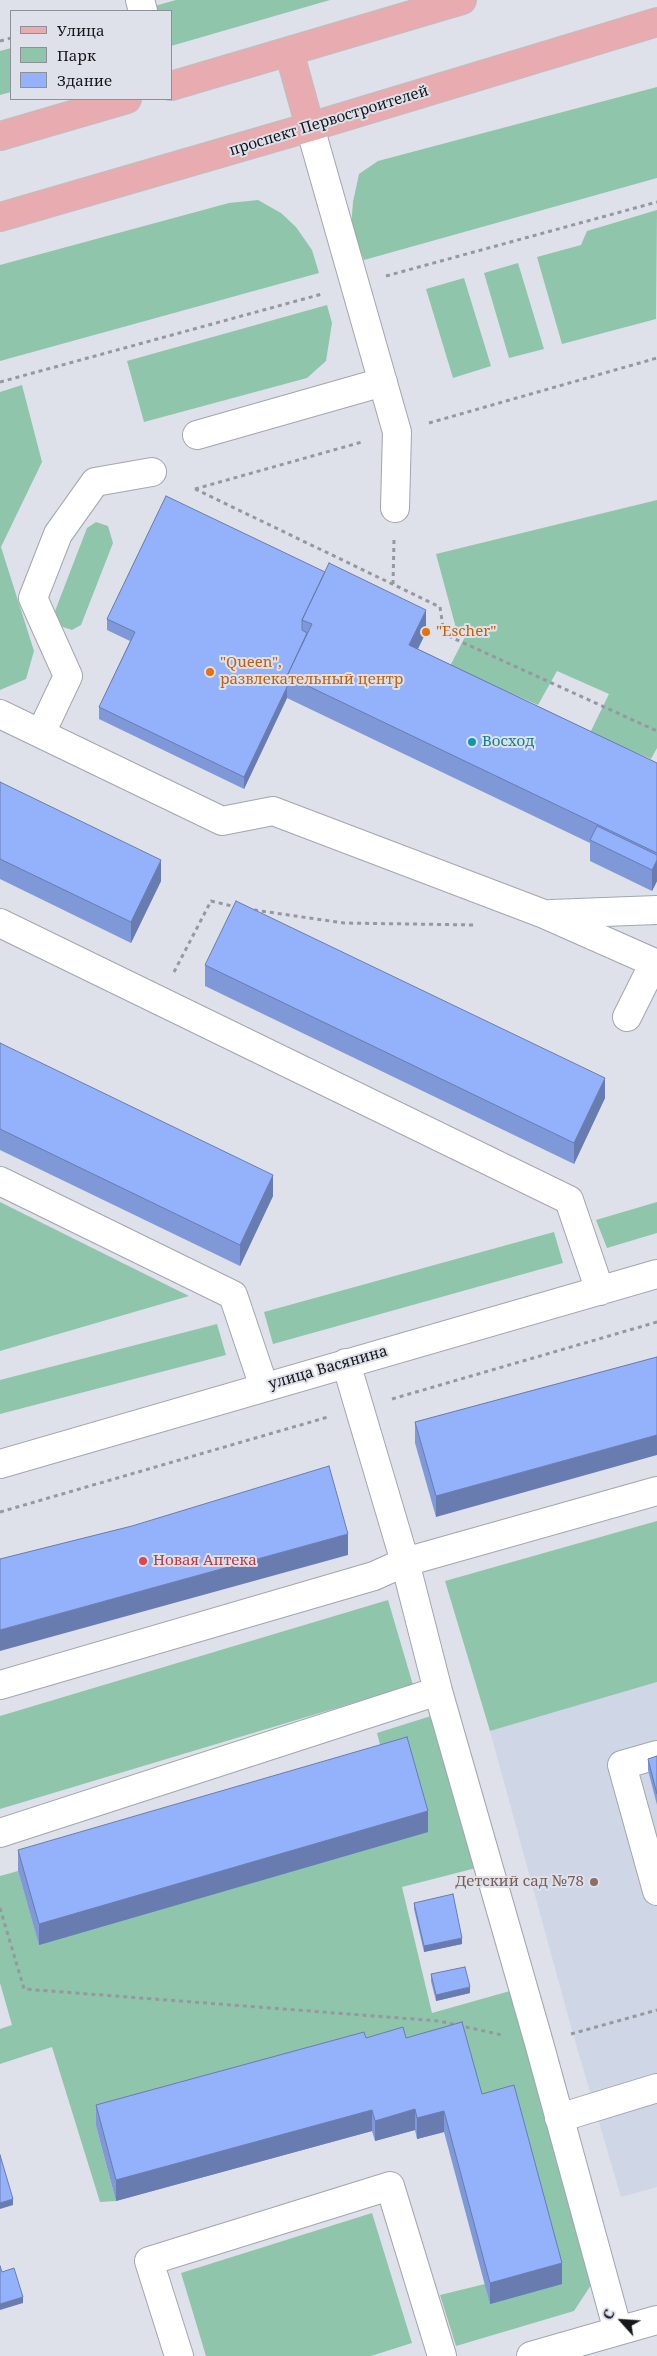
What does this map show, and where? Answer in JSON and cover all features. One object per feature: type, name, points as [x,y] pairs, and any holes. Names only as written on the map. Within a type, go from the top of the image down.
[{"type":"main road","points":[[172,86],[462,0]]},
{"type":"main road","name":"проспект Первостроителей","points":[[0,217],[310,127],[657,22]]},
{"type":"main road","points":[[289,51],[310,127]]},
{"type":"main road","points":[[0,136],[124,100]]},
{"type":"street","points":[[310,127],[397,432],[395,508]]},
{"type":"street","points":[[197,435],[383,382]]},
{"type":"street","points":[[41,733],[68,676],[33,598],[58,534],[95,482],[152,472]]},
{"type":"street","points":[[0,714],[222,821],[273,811],[544,914],[656,963],[626,1017]]},
{"type":"street","points":[[544,914],[657,910]]},
{"type":"street","points":[[0,923],[570,1200],[600,1291]]},
{"type":"street","points":[[0,1181],[233,1295],[264,1387]]},
{"type":"street","name":"улица Васянина","points":[[0,1464],[657,1274]]},
{"type":"street","points":[[346,1363],[405,1562],[438,1691],[539,2043],[618,2331]]},
{"type":"street","points":[[0,1685],[374,1576],[405,1562],[657,1491]]},
{"type":"street","points":[[0,1833],[438,1691]]},
{"type":"street","points":[[657,1755],[622,1765],[657,1891]]},
{"type":"street","points":[[559,2118],[657,2088]]},
{"type":"street","points":[[179,2356],[149,2261],[390,2186],[442,2356]]},
{"type":"street","points":[[531,2356],[657,2320]]},
{"type":"path","points":[[195,489],[440,607],[444,634],[657,731]]},
{"type":"path","points":[[393,584],[395,508]]},
{"type":"path","points":[[159,1001],[211,900],[237,907]]},
{"type":"path","points":[[246,909],[344,924],[476,924]]},
{"type":"path","points":[[0,1908],[24,1989],[439,2022],[539,2043],[657,2010]]},
{"type":"shaded area","name":"Детский сад №78","points":[[657,1682],[657,2187],[621,2197],[573,2034],[490,1731]]},
{"type":"green space","points":[[176,0],[330,0],[172,46],[172,10],[141,10]]},
{"type":"green space","points":[[10,48],[10,92],[0,95],[0,51]]},
{"type":"green space","points":[[657,87],[657,178],[364,260],[351,228],[353,202],[359,174],[378,161]]},
{"type":"green space","points":[[258,200],[281,213],[296,227],[312,250],[319,273],[0,361],[0,265],[229,203]]},
{"type":"green space","points":[[657,210],[656,319],[562,344],[537,257],[581,245],[587,231]]},
{"type":"green space","points":[[518,263],[544,349],[509,358],[484,273]]},
{"type":"green space","points":[[464,278],[491,366],[453,378],[426,289]]},
{"type":"green space","points":[[327,305],[332,323],[326,361],[307,378],[144,422],[127,361]]},
{"type":"green space","points":[[22,385],[42,462],[1,547],[34,651],[26,679],[0,690],[0,392]]},
{"type":"green space","points":[[657,500],[657,748],[651,759],[590,733],[609,694],[557,671],[538,705],[450,666],[467,633],[456,628],[436,554]]},
{"type":"green space","points":[[96,522],[108,526],[113,543],[81,625],[72,630],[60,626],[55,611],[87,528]]},
{"type":"green space","points":[[0,1202],[189,1296],[0,1351]]},
{"type":"green space","points":[[657,1202],[657,1233],[607,1248],[596,1220]]},
{"type":"green space","points":[[554,1232],[563,1263],[273,1344],[264,1312]]},
{"type":"green space","points":[[217,1324],[226,1355],[0,1414],[0,1380]]},
{"type":"green space","points":[[657,1521],[657,1682],[490,1731],[445,1581]]},
{"type":"green space","points":[[388,1600],[413,1685],[0,1809],[0,1716]]},
{"type":"green space","points":[[431,1716],[476,1868],[402,1887],[432,2013],[510,1991],[591,2285],[574,2311],[456,2346],[440,2295],[485,2284],[490,2303],[514,2106],[96,2126],[116,2201],[100,2202],[52,2047],[0,2064],[0,2029],[12,2025],[0,1983],[0,1876],[18,1871],[39,1944],[385,1764],[377,1733]]},
{"type":"green space","points":[[372,2213],[412,2343],[371,2356],[206,2356],[181,2273]]},
{"type":"building","name":"\"Queen\", развлекательный центр","points":[[166,496],[325,572],[302,620],[302,630],[307,633],[287,676],[287,687],[244,777],[99,707],[135,632],[107,619]]},
{"type":"building","name":"Восход","points":[[329,563],[426,610],[409,645],[657,763],[657,853],[287,676],[312,624],[302,620]]},
{"type":"building","points":[[0,782],[161,860],[131,922],[0,859]]},
{"type":"building","points":[[597,826],[657,855],[657,860],[652,870],[590,840]]},
{"type":"building","points":[[236,901],[605,1078],[574,1143],[205,965]]},
{"type":"building","points":[[0,1043],[273,1175],[240,1245],[0,1129]]},
{"type":"building","points":[[657,1357],[657,1435],[436,1496],[415,1422]]},
{"type":"building","points":[[329,1466],[348,1534],[0,1630],[0,1559],[132,1526]]},
{"type":"building","points":[[407,1737],[428,1811],[39,1924],[18,1850]]},
{"type":"building","points":[[657,1756],[657,1794],[648,1759]]},
{"type":"building","points":[[453,1894],[462,1938],[424,1946],[414,1903]]},
{"type":"building","points":[[465,1967],[470,1987],[436,1995],[431,1974]]},
{"type":"building","points":[[462,2022],[482,2094],[514,2085],[562,2263],[490,2283],[444,2111],[417,2118],[415,2109],[375,2121],[372,2110],[116,2180],[96,2105],[364,2032],[366,2038],[403,2027],[406,2038]]},
{"type":"building","points":[[0,2155],[13,2199],[0,2203]]},
{"type":"building","points":[[0,2266],[2,2272],[14,2268],[23,2297],[0,2304]]},
{"type":"place","name":"\"Escher\"","points":[[426,632]]},
{"type":"place","name":"\"Queen\", развлекательный центр","points":[[210,672]]},
{"type":"place","name":"Восход","points":[[472,742]]},
{"type":"place","name":"Новая Аптека","points":[[143,1561]]},
{"type":"place","name":"Детский сад №78","points":[[594,1882]]}]
